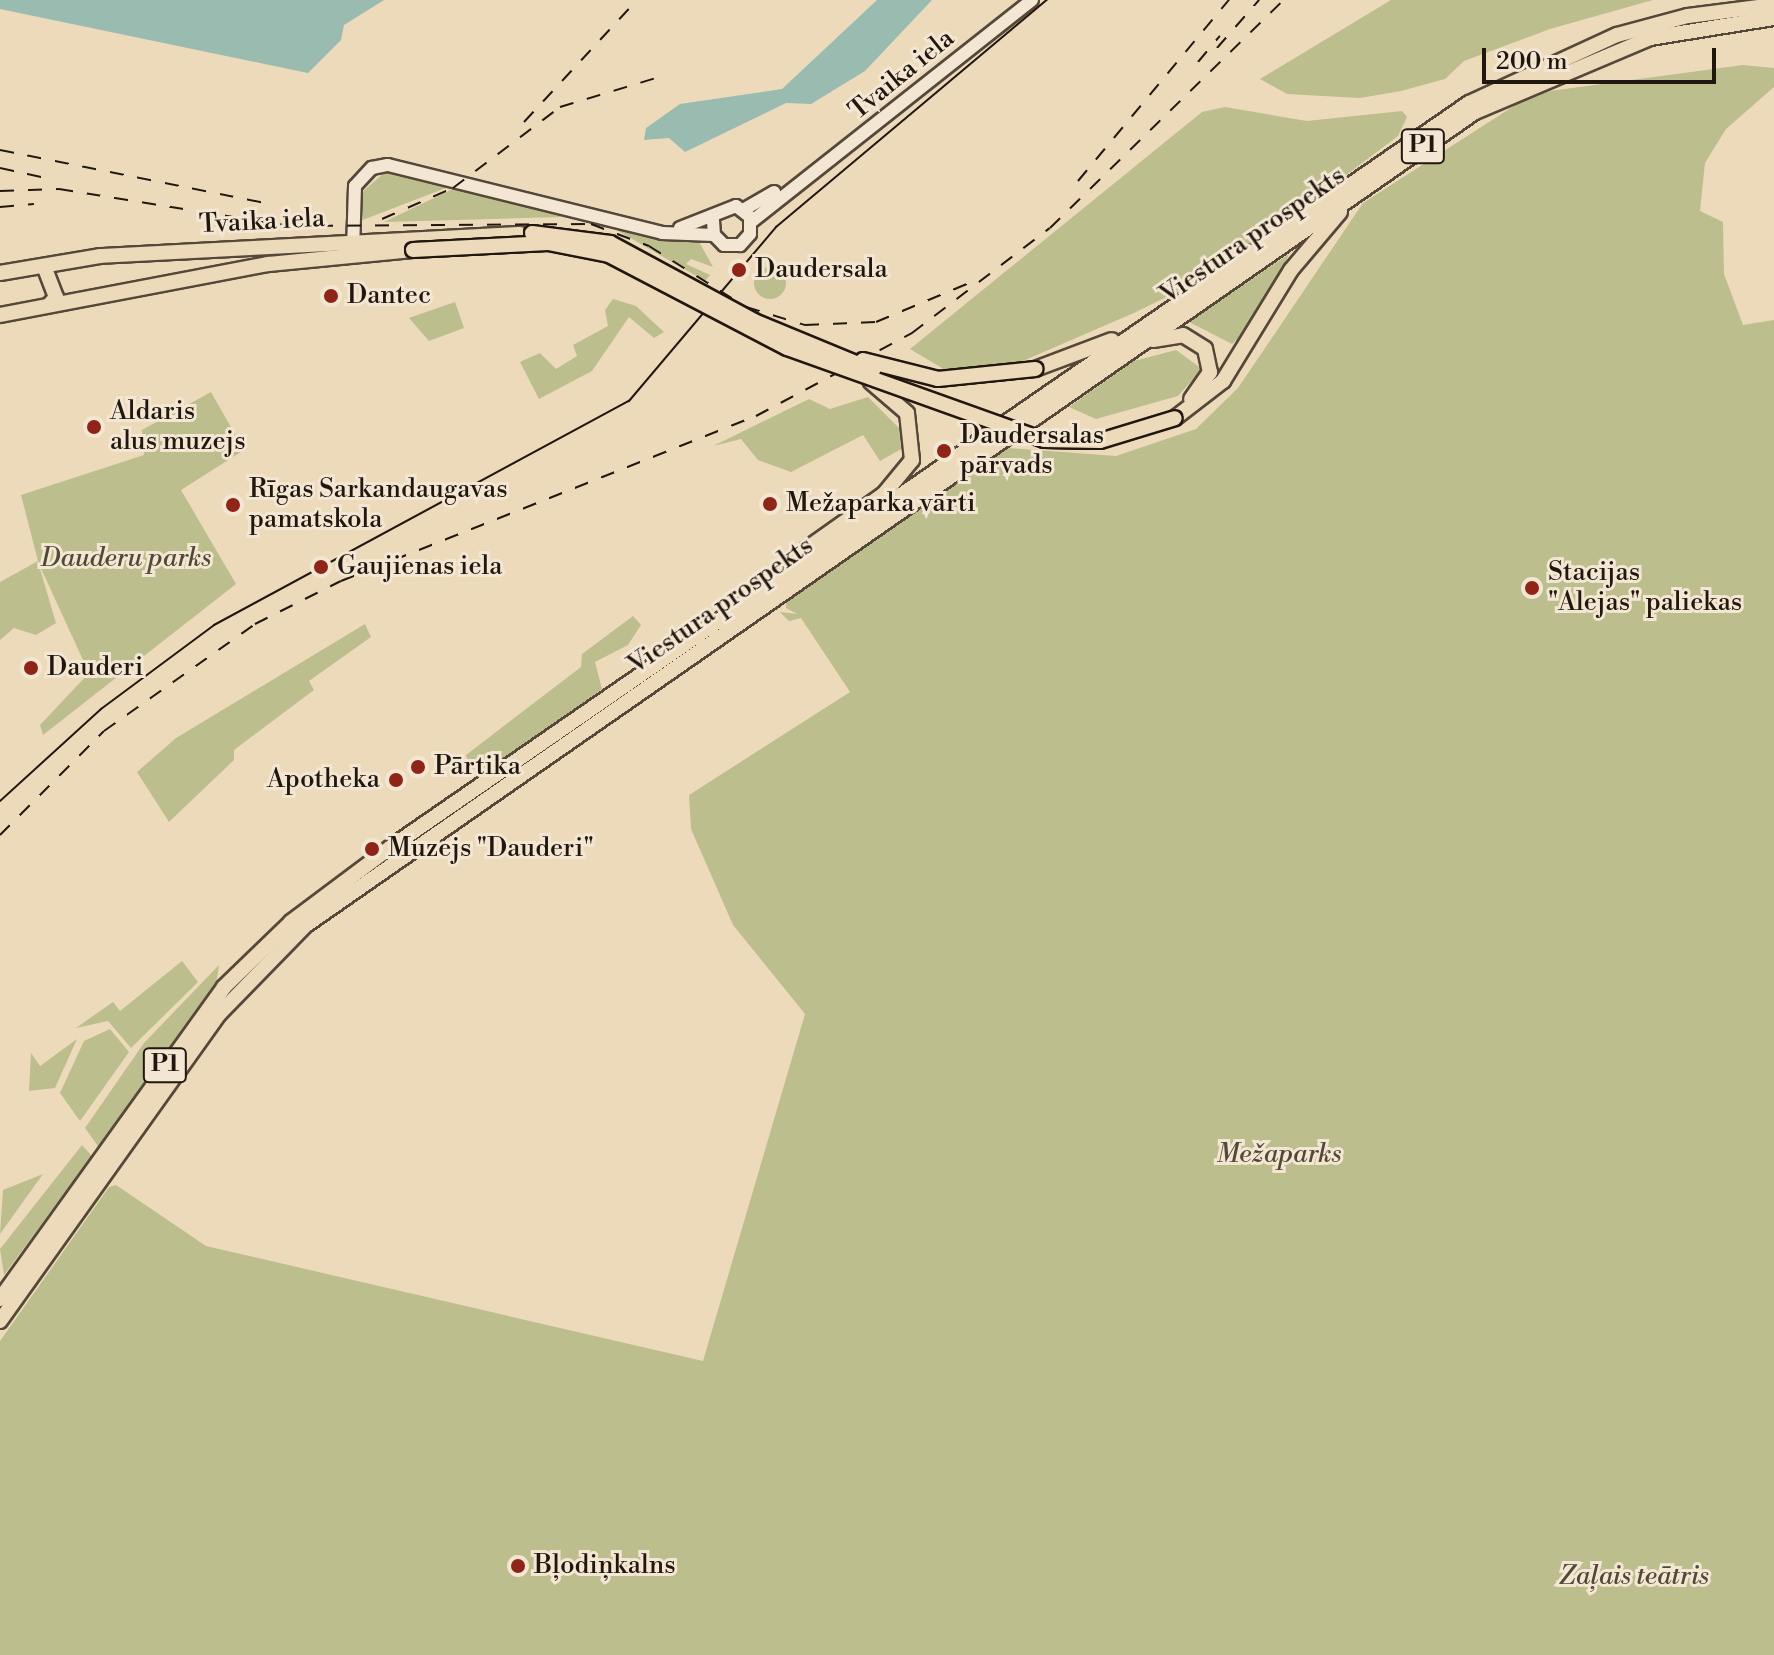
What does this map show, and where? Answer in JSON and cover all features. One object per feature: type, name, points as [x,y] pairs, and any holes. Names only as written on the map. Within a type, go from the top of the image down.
[{"type":"main road","name":"Viestura prospekts","points":[[0,1321],[9,1294],[255,956],[371,870],[742,605],[1047,402],[1138,347],[1475,112],[1574,64],[1676,32],[1769,12]]},
{"type":"main road","name":"Viestura prospekts","points":[[371,870],[1047,402],[1162,314],[1517,76],[1662,21],[1769,12]]},
{"type":"main road","points":[[412,244],[520,243],[588,249],[634,265],[750,332],[860,375],[1044,440],[1111,439],[1172,415],[1223,381],[1307,248],[1377,178]]},
{"type":"main road","points":[[352,248],[570,233],[600,240],[754,321],[1052,433],[1123,429],[1172,415],[1207,382],[1205,349],[1183,335],[1138,347]]},
{"type":"main road","name":"Tvaika iela","points":[[0,315],[352,248]]},
{"type":"main road","name":"Tvaika iela","points":[[0,273],[44,266],[352,248]]},
{"type":"main road","points":[[44,266],[56,297],[50,304]]},
{"type":"main road","points":[[844,357],[938,379],[1035,369],[1162,314]]},
{"type":"main road","points":[[742,605],[884,494],[912,460],[914,429],[899,401],[860,375]]},
{"type":"street","name":"Tvaika iela","points":[[655,230],[713,219],[729,206],[743,210],[798,180],[885,121],[1032,0]]},
{"type":"street","name":"Tvaika iela","points":[[352,248],[355,186],[372,168],[388,165],[655,230],[714,235],[740,245],[751,222],[798,180]]},
{"type":"street","points":[[743,210],[751,222]]},
{"type":"street","points":[[713,219],[714,235]]},
{"type":"green space","points":[[1391,0],[1653,0],[1550,29],[1464,61],[1445,79],[1401,91],[1360,98],[1287,94],[1260,79]]},
{"type":"green space","name":"Mežaparks","points":[[1743,65],[1774,68],[1774,87],[1726,129],[1705,163],[1700,211],[1723,222],[1724,274],[1743,325],[1774,320],[1774,1655],[0,1655],[0,1341],[109,1187],[116,1185],[206,1246],[703,1361],[805,1014],[733,925],[691,829],[689,795],[850,692],[801,618],[789,621],[780,612],[797,614],[786,608],[787,598],[1008,448],[1116,456],[1196,429],[1238,388],[1363,203],[1517,104],[1550,91]]},
{"type":"green space","points":[[1225,107],[1307,121],[1402,111],[1407,117],[1398,136],[1301,209],[1199,281],[1136,312],[1016,364],[952,374],[910,349],[1202,112]]},
{"type":"green space","points":[[394,173],[451,186],[360,221],[361,193],[383,174]]},
{"type":"green space","points":[[461,185],[556,211],[561,217],[384,222]]},
{"type":"green space","points":[[613,228],[697,238],[713,267],[691,259],[686,264],[710,275],[705,281]]},
{"type":"green space","points":[[1289,254],[1257,321],[1232,344],[1189,322]]},
{"type":"green space","points":[[770,267],[781,272],[786,283],[781,294],[770,299],[759,294],[754,283],[759,272]]},
{"type":"green space","points":[[613,299],[636,306],[664,332],[654,338],[629,317],[592,371],[539,399],[520,362],[540,353],[556,369],[577,356],[573,345],[608,326],[605,310]]},
{"type":"green space","points":[[455,302],[464,328],[429,341],[409,318]]},
{"type":"green space","points":[[1176,350],[1202,369],[1178,396],[1096,419],[1069,407],[1134,361]]},
{"type":"green space","name":"Dauderu parks","points":[[211,392],[244,450],[181,490],[236,584],[43,735],[40,725],[89,673],[38,562],[56,623],[36,635],[14,628],[0,640],[0,582],[38,561],[21,495],[144,455],[142,430]]},
{"type":"green space","points":[[868,397],[900,429],[901,449],[880,461],[863,435],[791,472],[758,460],[741,439],[713,446],[809,399],[830,409]]},
{"type":"green space","points":[[633,616],[641,625],[628,645],[595,662],[602,689],[484,773],[471,768],[466,755],[581,667],[582,654]]},
{"type":"green space","points":[[365,624],[371,637],[309,681],[314,690],[234,750],[234,760],[169,822],[137,772],[176,738]]},
{"type":"green space","points":[[182,961],[198,982],[131,1048],[108,1021],[76,1028],[113,1002],[120,1011]]},
{"type":"green space","points":[[219,965],[215,991],[100,1149],[85,1128],[144,1043]]},
{"type":"green space","points":[[110,1029],[129,1052],[80,1121],[60,1093],[84,1041]]},
{"type":"green space","points":[[77,1039],[55,1088],[29,1091],[31,1053],[40,1066]]},
{"type":"green space","points":[[82,1145],[92,1156],[4,1275],[0,1249]]},
{"type":"green space","points":[[43,1174],[0,1234],[3,1190]]},
{"type":"water","points":[[0,0],[384,0],[344,25],[341,40],[308,73],[0,9]]},
{"type":"water","points":[[877,0],[932,0],[865,71],[811,104],[786,103],[685,152],[669,138],[644,140],[646,128],[680,104],[782,89]]},
{"type":"tram line","points":[[0,801],[101,709],[214,625],[629,401],[776,227],[1047,0]]},
{"type":"railway","points":[[524,122],[637,0]]},
{"type":"railway","points":[[1078,181],[1229,0]]},
{"type":"railway","points":[[1217,48],[1259,0]]},
{"type":"railway","points":[[0,835],[104,731],[255,624],[341,581],[756,416],[912,333],[1050,228],[1284,0]]},
{"type":"railway","points":[[1198,62],[1220,36]]},
{"type":"railway","points":[[382,219],[453,188],[560,107],[666,75]]},
{"type":"railway","points":[[0,150],[265,203]]},
{"type":"railway","points":[[0,168],[55,180]]},
{"type":"railway","points":[[0,191],[59,189],[291,226],[591,224],[649,246],[746,307],[805,325],[876,322],[967,284]]},
{"type":"railway","points":[[0,207],[34,204]]},
{"type":"place","name":"Daudersala","points":[[739,270]]},
{"type":"place","name":"Dantec","points":[[331,296]]},
{"type":"place","name":"Aldaris alus muzejs","points":[[94,427]]},
{"type":"place","name":"Daudersalas pārvads","points":[[944,451]]},
{"type":"place","name":"Mežaparka vārti","points":[[770,504]]},
{"type":"place","name":"Rīgas Sarkandaugavas pamatskola","points":[[233,505]]},
{"type":"place","name":"Gaujienas iela","points":[[321,567]]},
{"type":"place","name":"Stacijas \"Alejas\" paliekas","points":[[1532,588]]},
{"type":"place","name":"Dauderi","points":[[31,668]]},
{"type":"place","name":"Pārtika","points":[[418,767]]},
{"type":"place","name":"Apotheka","points":[[396,780]]},
{"type":"place","name":"Muzejs \"Dauderi\"","points":[[372,849]]},
{"type":"place","name":"Bļodiņkalns","points":[[518,1566]]},
{"type":"park label","name":"Zaļais teātris","points":[[1634,1577]]}]
